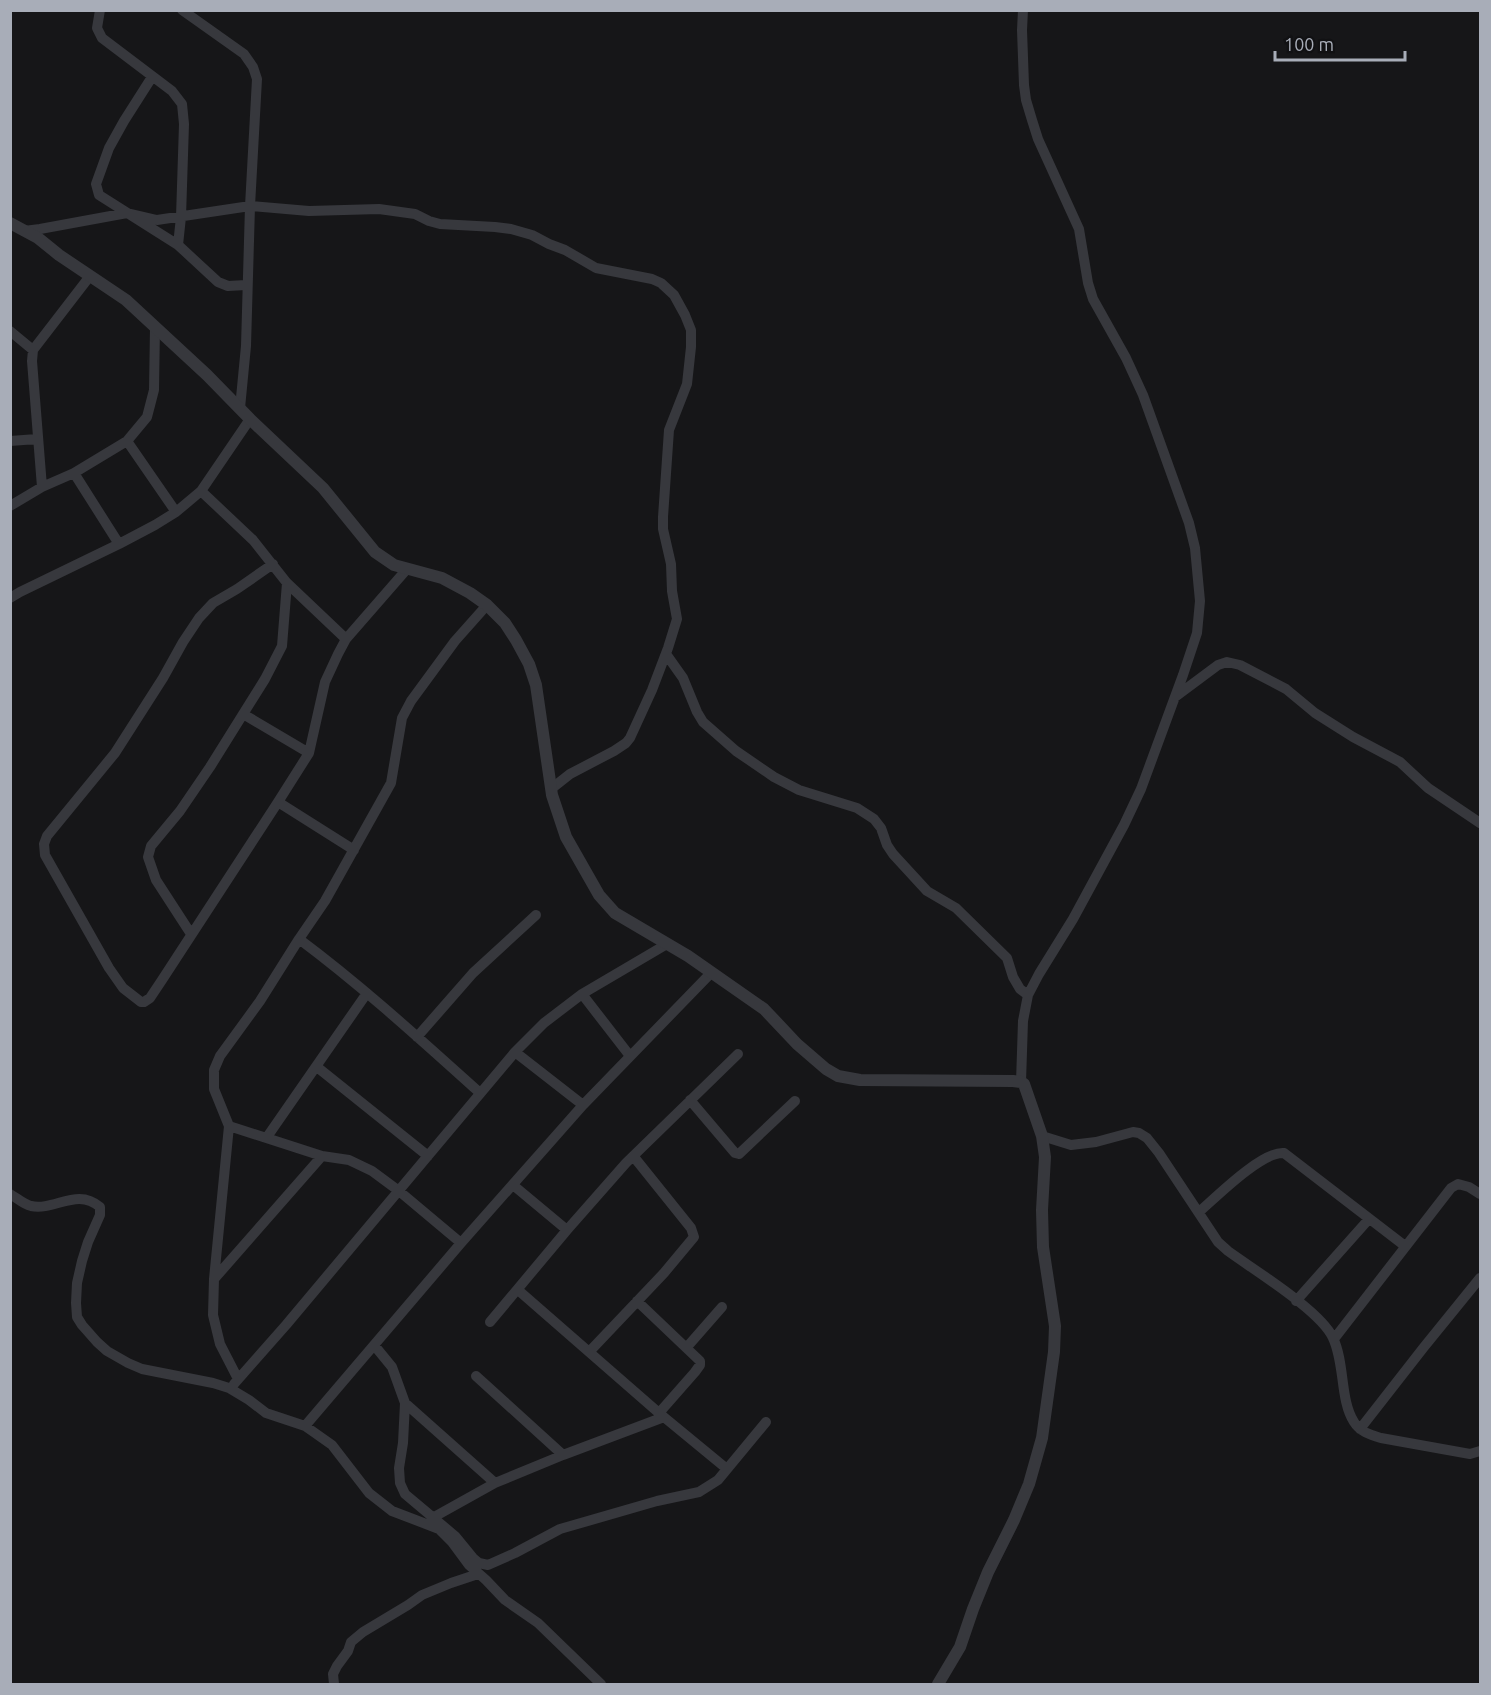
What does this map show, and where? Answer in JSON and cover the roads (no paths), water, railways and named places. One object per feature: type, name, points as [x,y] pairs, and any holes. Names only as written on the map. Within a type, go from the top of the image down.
[{"type":"street","points":[[100,10],[97,28],[102,38],[172,91],[182,104],[184,124],[178,245]]},
{"type":"street","points":[[183,10],[244,54],[254,67],[257,79],[246,285],[246,346],[240,408]]},
{"type":"street","points":[[938,1684],[960,1647],[988,1572],[1029,1484],[1042,1438],[1054,1352],[1055,1326],[1043,1247],[1042,1210],[1045,1157],[1042,1136],[1024,1084],[1021,1082],[1023,1021],[1028,995],[1073,918],[1142,789],[1197,633],[1200,601],[1191,531],[1143,395],[1126,358],[1093,299],[1079,229],[1038,139],[1026,100],[1023,10]]},
{"type":"street","points":[[152,77],[109,148],[96,184],[99,195],[178,245],[218,282],[228,286],[246,285]]},
{"type":"street","points":[[24,231],[127,213],[158,220],[250,206],[309,211],[379,209],[415,214],[440,224],[511,229],[565,250],[596,268],[652,279],[661,283],[674,296],[685,315],[690,330],[691,346],[687,384],[669,430],[663,529],[671,564],[672,591],[677,619],[652,690],[630,738],[615,752],[570,774],[551,789]]},
{"type":"street","points":[[10,223],[38,238],[58,255],[126,300],[323,488],[375,552],[394,565],[442,578],[470,593],[487,605],[505,623],[529,664],[536,686],[551,789],[566,837],[599,896],[615,913],[667,944],[764,1009],[797,1044],[826,1069],[838,1076],[860,1080],[1021,1082]]},
{"type":"street","points":[[42,487],[37,439],[33,350],[90,276]]},
{"type":"street","points":[[10,506],[42,487],[74,473],[127,441],[147,417],[154,390],[155,327]]},
{"type":"street","points":[[10,332],[33,350]]},
{"type":"street","points":[[10,598],[119,544],[176,512],[201,491],[250,419]]},
{"type":"street","points":[[10,441],[37,439]]},
{"type":"street","points":[[127,441],[176,512]]},
{"type":"street","points":[[74,473],[119,544]]},
{"type":"street","points":[[201,491],[253,540],[287,583],[346,639]]},
{"type":"street","points":[[273,564],[213,603],[199,618],[115,753],[47,836],[44,844],[45,855],[96,946],[123,988],[141,1002],[150,998],[309,753],[325,682],[346,639],[407,569]]},
{"type":"street","points":[[191,934],[156,880],[148,857],[151,846],[192,793],[265,679],[282,646],[287,583]]},
{"type":"street","points":[[238,1379],[220,1344],[213,1315],[214,1279],[229,1126],[214,1089],[214,1070],[220,1056],[261,1001],[325,901],[391,783],[402,718],[411,701],[455,641],[487,605]]},
{"type":"street","points":[[666,654],[683,678],[703,722],[736,751],[774,777],[800,790],[857,808],[874,819],[881,828],[893,854],[927,891],[956,908],[1007,958],[1013,977],[1020,989],[1028,995]]},
{"type":"street","points":[[1175,698],[1218,665],[1233,662],[1286,689],[1322,718],[1400,762],[1428,788],[1480,823]]},
{"type":"street","points":[[243,714],[309,753]]},
{"type":"street","points":[[278,802],[354,850]]},
{"type":"street","points":[[417,1037],[473,973],[536,915]]},
{"type":"street","points":[[299,939],[367,993],[480,1093]]},
{"type":"street","points":[[229,1388],[286,1325],[515,1052],[544,1023],[582,994],[667,944]]},
{"type":"street","points":[[305,1426],[461,1243],[583,1105],[711,973]]},
{"type":"street","points":[[267,1137],[367,993]]},
{"type":"street","points":[[582,994],[630,1056]]},
{"type":"street","points":[[515,1052],[583,1105]]},
{"type":"street","points":[[490,1322],[626,1163],[738,1054]]},
{"type":"street","points":[[317,1066],[428,1156]]},
{"type":"street","points":[[690,1100],[735,1153],[739,1154],[795,1101]]},
{"type":"street","points":[[229,1126],[322,1155],[349,1161],[372,1171],[461,1243]]},
{"type":"street","points":[[1042,1136],[1071,1145],[1096,1142],[1128,1132],[1139,1133],[1147,1138],[1218,1242],[1296,1300],[1327,1328],[1334,1339],[1340,1360],[1348,1407],[1354,1424],[1368,1434],[1381,1438],[1470,1454],[1480,1451]]},
{"type":"street","points":[[1199,1212],[1263,1160],[1276,1152],[1284,1153],[1405,1246]]},
{"type":"street","points":[[214,1279],[322,1155]]},
{"type":"street","points":[[590,1352],[694,1236],[691,1228],[634,1157]]},
{"type":"street","points":[[1334,1339],[1451,1188],[1458,1184],[1469,1187],[1480,1194]]},
{"type":"street","points":[[513,1185],[567,1230]]},
{"type":"street","points":[[10,1194],[32,1206],[75,1198],[91,1201],[100,1207],[100,1215],[82,1261],[76,1302],[78,1317],[82,1325],[107,1351],[142,1369],[203,1380],[229,1388],[266,1413],[305,1426],[332,1445],[369,1493],[392,1511],[439,1529],[452,1542],[460,1555],[505,1600],[538,1623],[601,1684]]},
{"type":"street","points":[[1296,1300],[1369,1219]]},
{"type":"street","points":[[1360,1429],[1480,1278]]},
{"type":"street","points":[[518,1290],[727,1469]]},
{"type":"street","points":[[434,1517],[495,1483],[662,1415],[700,1365],[700,1361],[637,1301]]},
{"type":"street","points":[[687,1347],[722,1307]]},
{"type":"street","points":[[374,1345],[392,1367],[405,1403],[399,1468],[400,1483],[405,1494],[455,1536],[473,1558],[479,1563],[488,1565],[560,1529],[657,1501],[699,1492],[718,1480],[766,1422]]},
{"type":"street","points":[[476,1376],[563,1455]]},
{"type":"street","points":[[405,1403],[495,1483]]},
{"type":"street","points":[[334,1684],[333,1674],[337,1666],[348,1651],[351,1642],[363,1632],[422,1595],[478,1574]]}]
